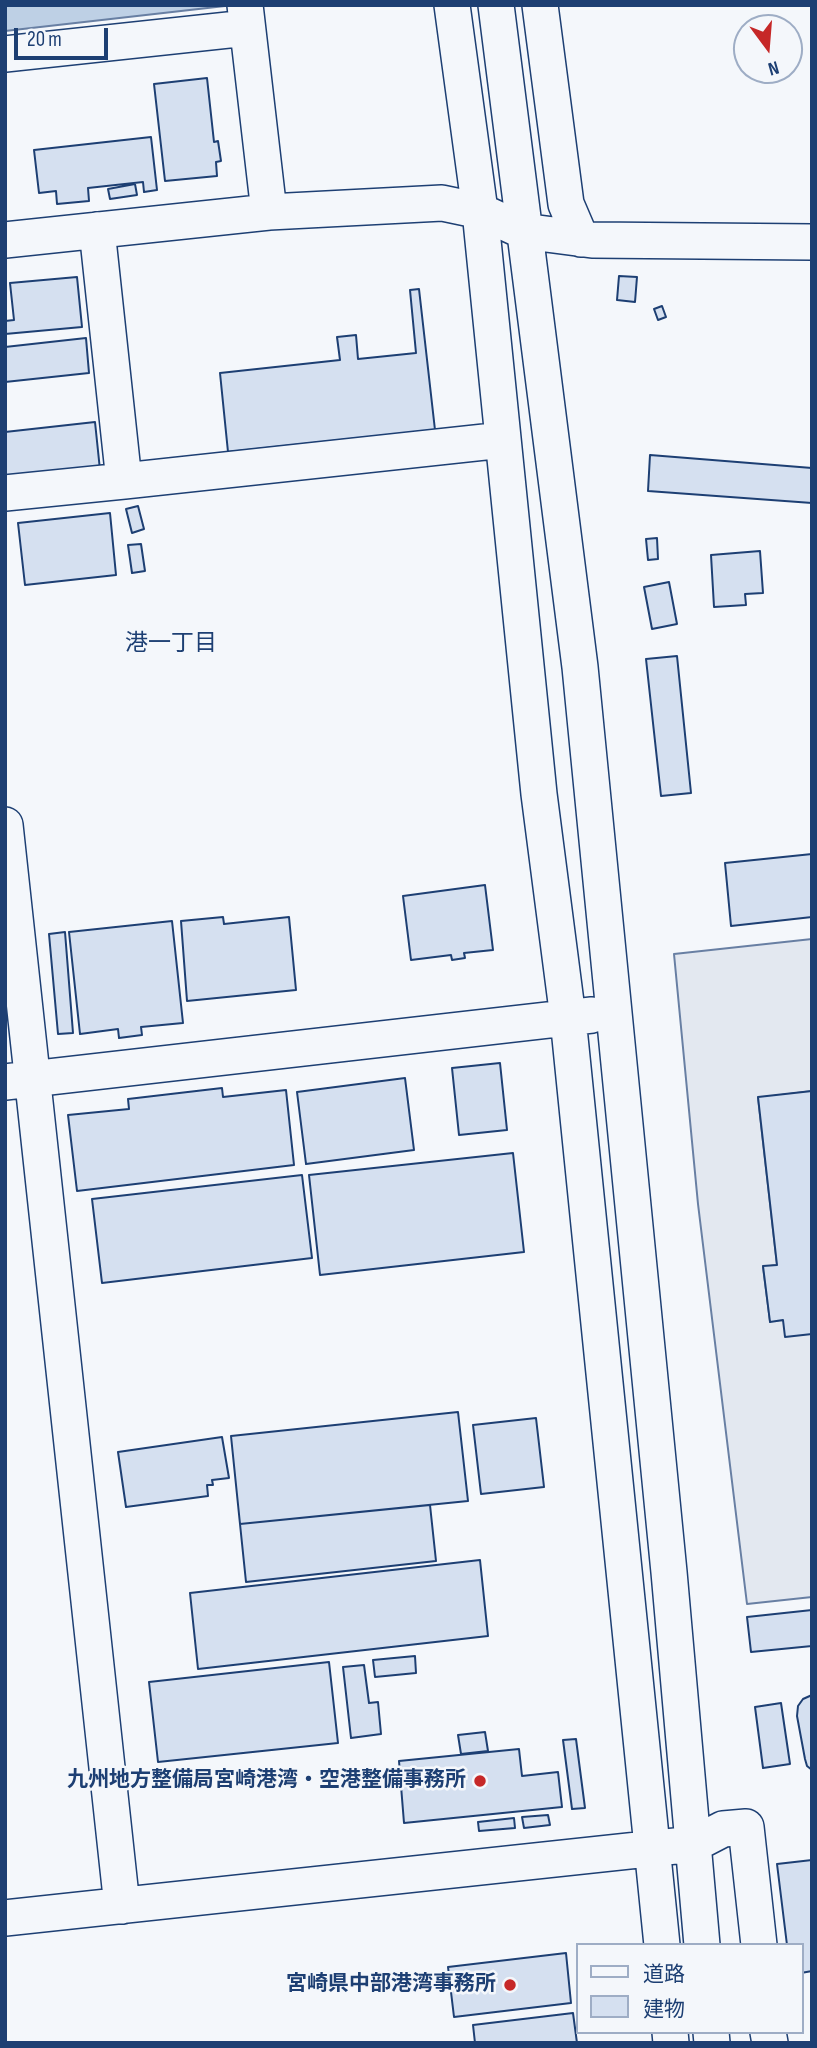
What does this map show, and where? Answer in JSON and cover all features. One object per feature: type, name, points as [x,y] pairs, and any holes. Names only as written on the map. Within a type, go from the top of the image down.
[{"type":"street","points":[[452,5],[480,211],[540,794],[568,1018],[662,1943]]},
{"type":"street","points":[[496,5],[580,667],[702,1943]]},
{"type":"street","points":[[540,5],[566,204],[581,239]]},
{"type":"street","points":[[5,54],[246,17],[269,212]]},
{"type":"street","points":[[5,240],[269,212],[442,203],[480,211],[523,231],[581,239],[812,242]]},
{"type":"street","points":[[97,230],[124,481]]},
{"type":"street","points":[[5,493],[503,440]]},
{"type":"street","points":[[5,825],[19,1081],[122,1906]]},
{"type":"street","points":[[19,1081],[613,1013]]},
{"type":"street","points":[[5,1919],[694,1844],[723,1829],[746,1827],[759,1943]]},
{"type":"shaded area","points":[[812,939],[812,1091],[758,1098],[777,1265],[763,1267],[770,1321],[783,1320],[812,1334],[812,1597],[747,1604],[698,1204],[674,954]]},
{"type":"water","points":[[5,5],[225,5],[225,6],[5,31]]},
{"type":"building","points":[[207,78],[214,142],[218,141],[221,161],[216,162],[217,176],[165,181],[154,84]]},
{"type":"building","points":[[151,137],[157,190],[144,192],[143,182],[88,188],[89,201],[57,204],[56,191],[39,193],[34,150]]},
{"type":"building","points":[[135,184],[137,195],[110,199],[108,189]]},
{"type":"building","points":[[619,276],[637,277],[635,302],[617,300]]},
{"type":"building","points":[[77,277],[82,327],[5,334],[5,321],[14,320],[10,283]]},
{"type":"building","points":[[419,289],[435,430],[228,452],[220,373],[340,360],[337,337],[356,335],[358,359],[416,353],[410,290]]},
{"type":"building","points":[[662,306],[666,317],[658,320],[654,309]]},
{"type":"building","points":[[86,338],[89,373],[5,382],[5,347]]},
{"type":"building","points":[[95,422],[100,470],[5,480],[5,432]]},
{"type":"building","points":[[650,455],[812,468],[812,503],[648,491]]},
{"type":"building","points":[[138,506],[144,529],[132,533],[126,509]]},
{"type":"building","points":[[110,513],[116,575],[25,585],[18,523]]},
{"type":"building","points":[[657,538],[658,559],[648,560],[646,539]]},
{"type":"building","points":[[141,544],[145,571],[132,573],[128,545]]},
{"type":"building","points":[[760,551],[763,593],[745,594],[746,605],[714,607],[711,555]]},
{"type":"building","points":[[669,582],[677,624],[652,629],[644,587]]},
{"type":"building","points":[[677,656],[691,793],[661,796],[646,659]]},
{"type":"building","points":[[812,854],[812,917],[731,926],[725,863]]},
{"type":"building","points":[[485,885],[493,950],[464,953],[465,958],[452,960],[451,955],[411,960],[403,896]]},
{"type":"building","points":[[223,917],[224,924],[289,917],[296,990],[187,1001],[181,921]]},
{"type":"building","points":[[172,921],[183,1023],[141,1027],[142,1035],[119,1038],[118,1029],[80,1034],[69,932]]},
{"type":"building","points":[[65,932],[73,1033],[58,1034],[49,934]]},
{"type":"building","points":[[500,1063],[507,1130],[459,1135],[452,1068]]},
{"type":"building","points":[[405,1078],[414,1150],[306,1164],[297,1092]]},
{"type":"building","points":[[222,1088],[223,1097],[286,1090],[294,1165],[77,1191],[68,1115],[129,1109],[128,1099]]},
{"type":"building","points":[[812,1091],[812,1334],[785,1337],[783,1320],[770,1322],[763,1266],[777,1265],[758,1097]]},
{"type":"building","points":[[513,1153],[524,1252],[320,1275],[309,1175]]},
{"type":"building","points":[[302,1175],[312,1258],[102,1283],[92,1199]]},
{"type":"building","points":[[458,1412],[468,1501],[240,1524],[231,1436]]},
{"type":"building","points":[[536,1418],[544,1487],[481,1494],[473,1425]]},
{"type":"building","points":[[222,1437],[229,1478],[212,1480],[213,1485],[207,1485],[208,1496],[126,1507],[118,1452]]},
{"type":"building","points":[[430,1505],[436,1561],[246,1582],[240,1524]]},
{"type":"building","points":[[480,1560],[488,1636],[198,1669],[190,1593]]},
{"type":"building","points":[[812,1610],[812,1646],[751,1652],[747,1617]]},
{"type":"building","points":[[415,1656],[416,1673],[375,1677],[373,1660]]},
{"type":"building","points":[[329,1662],[338,1743],[158,1762],[149,1682]]},
{"type":"building","points":[[364,1665],[369,1703],[378,1702],[381,1734],[351,1738],[343,1667]]},
{"type":"building","points":[[812,1695],[812,1770],[805,1759],[797,1716],[798,1706],[803,1699]]},
{"type":"building","points":[[781,1703],[790,1764],[763,1768],[755,1707]]},
{"type":"building","points":[[485,1732],[488,1751],[461,1754],[458,1735]]},
{"type":"building","points":[[576,1739],[585,1808],[572,1809],[563,1740]]},
{"type":"building","name":"九州地方整備局宮崎港湾・空港整備事務所","points":[[519,1749],[522,1776],[558,1772],[562,1807],[404,1823],[399,1761]]},
{"type":"building","points":[[548,1815],[550,1825],[524,1828],[522,1817]]},
{"type":"building","points":[[514,1818],[515,1828],[479,1831],[478,1822]]},
{"type":"building","points":[[812,1860],[812,1971],[803,1973],[803,1943],[787,1943],[777,1864]]},
{"type":"building","name":"宮崎県中部港湾事務所","points":[[566,1953],[571,2003],[454,2017],[448,1967]]},
{"type":"building","points":[[573,2013],[577,2043],[475,2043],[473,2025]]},
{"type":"place","name":"九州地方整備局宮崎港湾・空港整備事務所","points":[[480,1781]]},
{"type":"place","name":"宮崎県中部港湾事務所","points":[[510,1985]]},
{"type":"district","name":"港一丁目","points":[[171,644]]}]
